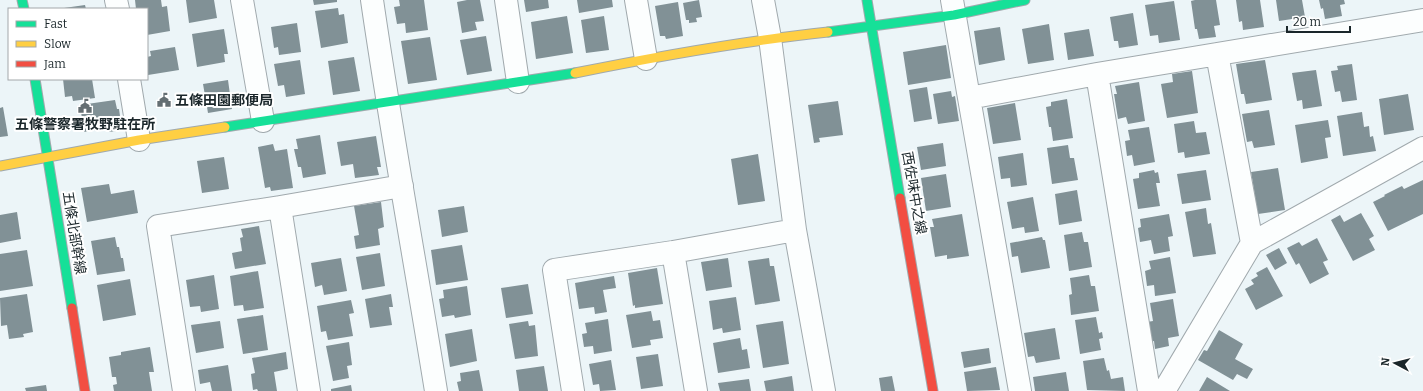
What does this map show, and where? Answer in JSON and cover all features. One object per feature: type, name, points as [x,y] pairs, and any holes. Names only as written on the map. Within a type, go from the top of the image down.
[{"type":"street","points":[[242,0],[263,121]]},
{"type":"street","points":[[372,0],[387,103],[436,391]]},
{"type":"street","points":[[506,0],[518,82]]},
{"type":"street","points":[[636,0],[646,59]]},
{"type":"street","points":[[763,0],[770,38],[795,230],[824,391]]},
{"type":"street","name":"西佐味中之線","points":[[867,0],[932,391]]},
{"type":"street","points":[[0,166],[139,140],[562,76],[646,59],[770,38],[871,27],[953,8],[1025,0]]},
{"type":"street","points":[[953,8],[1020,391]]},
{"type":"street","points":[[969,98],[1097,74],[1423,20]]},
{"type":"street","points":[[1217,54],[1252,243]]},
{"type":"street","points":[[1097,74],[1149,391]]},
{"type":"street","name":"五條北部幹線","points":[[35,80],[85,391]]},
{"type":"street","points":[[129,80],[139,140]]},
{"type":"street","points":[[1164,391],[1252,243],[1423,148]]},
{"type":"street","points":[[184,391],[158,226],[402,186]]},
{"type":"street","points":[[280,207],[309,391]]},
{"type":"street","points":[[573,391],[554,270],[673,252],[795,230]]},
{"type":"street","points":[[673,252],[696,391]]},
{"type":"building","points":[[135,0],[161,0],[162,7],[167,6],[170,31],[148,35],[148,8],[136,8]]},
{"type":"building","points":[[186,0],[214,0],[217,18],[189,23]]},
{"type":"building","points":[[313,0],[337,0],[337,2],[314,5]]},
{"type":"building","points":[[399,0],[424,0],[428,30],[406,33],[405,23],[397,24],[394,7],[400,6]]},
{"type":"building","points":[[480,0],[484,21],[475,22],[477,30],[462,33],[457,2]]},
{"type":"building","points":[[524,0],[548,0],[549,8],[526,12]]},
{"type":"building","points":[[577,0],[612,0],[613,7],[579,13]]},
{"type":"building","points":[[699,0],[702,17],[696,18],[697,22],[689,23],[689,20],[686,20],[683,3]]},
{"type":"building","points":[[1216,0],[1220,25],[1214,26],[1216,37],[1199,39],[1197,29],[1195,29],[1191,1]]},
{"type":"building","points":[[1236,0],[1260,0],[1264,27],[1243,30],[1242,21],[1239,22]]},
{"type":"building","points":[[1276,0],[1302,0],[1305,17],[1279,21]]},
{"type":"building","points":[[1319,0],[1344,0],[1345,4],[1340,5],[1342,16],[1325,19],[1323,8],[1321,9]]},
{"type":"building","points":[[1174,1],[1180,40],[1159,43],[1158,35],[1150,36],[1145,5]]},
{"type":"building","points":[[678,2],[683,36],[666,39],[665,36],[660,36],[655,6]]},
{"type":"building","points":[[85,5],[86,8],[64,8]]},
{"type":"building","points":[[338,8],[339,15],[344,14],[348,43],[321,48],[315,11]]},
{"type":"building","points":[[1133,13],[1138,45],[1119,48],[1118,41],[1114,41],[1110,17]]},
{"type":"building","points":[[567,16],[573,53],[536,59],[531,22]]},
{"type":"building","points":[[604,16],[609,50],[586,53],[581,20]]},
{"type":"building","points":[[297,23],[301,52],[279,55],[278,47],[274,48],[271,27]]},
{"type":"building","points":[[1049,24],[1054,60],[1028,64],[1022,29]]},
{"type":"building","points":[[1000,27],[1005,60],[979,65],[974,31]]},
{"type":"building","points":[[224,29],[228,54],[224,54],[225,62],[197,67],[192,34]]},
{"type":"building","points":[[1089,29],[1094,56],[1068,60],[1064,33]]},
{"type":"building","points":[[486,36],[492,71],[467,75],[460,40]]},
{"type":"building","points":[[430,37],[437,80],[408,84],[401,41]]},
{"type":"building","points":[[946,45],[951,78],[908,85],[903,52]]},
{"type":"building","points":[[175,47],[179,70],[148,75],[148,57],[151,56],[150,51]]},
{"type":"building","points":[[354,57],[360,91],[333,95],[328,61]]},
{"type":"building","points":[[300,60],[305,94],[286,97],[284,85],[278,86],[274,64]]},
{"type":"building","points":[[1265,60],[1272,100],[1246,104],[1244,94],[1241,94],[1236,64]]},
{"type":"building","points":[[1352,64],[1357,100],[1342,102],[1340,91],[1335,92],[1331,71],[1338,70],[1337,66]]},
{"type":"building","points":[[1316,70],[1322,106],[1303,109],[1302,100],[1297,101],[1292,73]]},
{"type":"building","points":[[1192,71],[1198,113],[1167,118],[1161,84],[1173,82],[1172,74]]},
{"type":"building","points":[[63,80],[92,80],[95,98],[73,101],[72,96],[65,97]]},
{"type":"building","points":[[228,80],[232,109],[208,113],[203,84]]},
{"type":"building","points":[[1139,82],[1145,121],[1128,124],[1126,117],[1118,119],[1114,94],[1117,94],[1115,86]]},
{"type":"building","points":[[927,87],[932,119],[914,122],[909,90]]},
{"type":"building","points":[[951,91],[952,97],[955,96],[959,121],[938,124],[933,94]]},
{"type":"building","points":[[1408,94],[1414,130],[1384,135],[1379,99]]},
{"type":"building","points":[[1067,99],[1073,138],[1053,141],[1046,107],[1051,106],[1051,102]]},
{"type":"building","points":[[115,100],[117,109],[119,109],[122,130],[109,132],[108,124],[95,126],[96,130],[84,132],[80,105]]},
{"type":"building","points":[[838,101],[843,135],[819,138],[820,142],[814,143],[808,105]]},
{"type":"building","points":[[1015,103],[1021,140],[993,144],[987,108]]},
{"type":"building","points":[[3,107],[8,136],[0,137],[0,108]]},
{"type":"building","points":[[1269,110],[1275,145],[1254,148],[1252,141],[1247,142],[1242,114]]},
{"type":"building","points":[[1362,112],[1364,127],[1369,126],[1370,137],[1373,136],[1376,151],[1343,156],[1337,116]]},
{"type":"building","points":[[1328,120],[1331,137],[1325,138],[1328,158],[1301,163],[1295,125]]},
{"type":"building","points":[[1194,121],[1196,133],[1206,132],[1210,154],[1185,158],[1184,152],[1178,153],[1174,124]]},
{"type":"building","points":[[1149,127],[1155,162],[1134,166],[1132,155],[1127,156],[1125,141],[1130,140],[1128,130]]},
{"type":"building","points":[[320,135],[326,174],[303,178],[301,167],[298,167],[294,149],[298,149],[296,139]]},
{"type":"building","points":[[376,136],[381,167],[377,167],[379,175],[355,178],[353,164],[341,166],[337,142]]},
{"type":"building","points":[[943,143],[946,166],[921,170],[917,147]]},
{"type":"building","points":[[273,144],[275,151],[287,149],[293,188],[271,191],[270,187],[265,188],[258,147]]},
{"type":"building","points":[[1068,145],[1070,158],[1074,158],[1078,180],[1052,184],[1047,148]]},
{"type":"building","points":[[1023,153],[1027,185],[1011,187],[1010,178],[1001,179],[998,157]]},
{"type":"building","points":[[758,154],[765,201],[738,205],[731,159]]},
{"type":"building","points":[[224,157],[229,189],[202,193],[197,161]]},
{"type":"building","points":[[1278,168],[1285,210],[1258,214],[1251,172]]},
{"type":"building","points":[[1154,170],[1155,173],[1158,172],[1160,183],[1156,183],[1160,206],[1138,209],[1133,179],[1139,178],[1139,173]]},
{"type":"building","points":[[1206,170],[1211,200],[1182,204],[1177,174]]},
{"type":"building","points":[[946,174],[951,207],[926,211],[921,178]]},
{"type":"building","points":[[1423,180],[1423,214],[1388,231],[1373,202],[1402,186],[1404,189]]},
{"type":"building","points":[[109,184],[111,194],[134,190],[138,213],[87,222],[81,188]]},
{"type":"building","points":[[1077,190],[1082,221],[1059,225],[1055,194]]},
{"type":"building","points":[[1033,197],[1039,231],[1025,233],[1024,227],[1012,229],[1007,202]]},
{"type":"building","points":[[381,202],[384,227],[378,229],[380,245],[356,249],[354,236],[359,235],[354,206]]},
{"type":"building","points":[[464,206],[468,232],[442,237],[438,210]]},
{"type":"building","points":[[1206,208],[1208,224],[1211,223],[1216,254],[1193,257],[1185,212]]},
{"type":"building","points":[[17,212],[21,239],[0,243],[0,215]]},
{"type":"building","points":[[1361,213],[1374,236],[1369,239],[1375,250],[1353,261],[1331,220],[1340,215],[1344,222]]},
{"type":"building","points":[[962,214],[969,256],[947,259],[947,255],[935,257],[930,227],[934,227],[932,219]]},
{"type":"building","points":[[1169,214],[1173,236],[1168,237],[1170,251],[1154,254],[1151,240],[1140,242],[1138,228],[1141,227],[1140,219]]},
{"type":"building","points":[[259,226],[266,264],[235,269],[232,253],[242,251],[240,238],[243,237],[241,229]]},
{"type":"building","points":[[1082,232],[1084,242],[1088,242],[1092,267],[1069,271],[1064,235]]},
{"type":"building","points":[[115,237],[121,258],[123,258],[125,271],[97,275],[91,241]]},
{"type":"building","points":[[1042,237],[1043,240],[1045,240],[1050,268],[1021,273],[1018,256],[1012,257],[1010,243]]},
{"type":"building","points":[[1317,238],[1328,260],[1323,262],[1329,274],[1310,284],[1299,263],[1296,265],[1287,248],[1299,242],[1302,246]]},
{"type":"building","points":[[462,245],[468,280],[436,285],[431,250]]},
{"type":"building","points":[[1279,248],[1287,263],[1275,270],[1266,255]]},
{"type":"building","points":[[27,250],[33,286],[0,291],[0,254]]},
{"type":"building","points":[[380,253],[385,286],[362,290],[356,257]]},
{"type":"building","points":[[1170,257],[1176,293],[1155,296],[1154,285],[1147,286],[1145,271],[1151,269],[1149,261]]},
{"type":"building","points":[[341,258],[347,291],[324,295],[322,285],[315,287],[311,263]]},
{"type":"building","points":[[728,258],[732,287],[706,291],[701,262]]},
{"type":"building","points":[[769,258],[770,266],[774,266],[780,301],[755,305],[748,261]]},
{"type":"building","points":[[1267,267],[1283,296],[1256,310],[1245,289],[1254,284],[1251,280],[1258,276],[1256,273]]},
{"type":"building","points":[[657,268],[663,304],[635,308],[635,305],[633,306],[628,273]]},
{"type":"building","points":[[258,271],[264,308],[244,311],[243,305],[234,306],[230,276]]},
{"type":"building","points":[[214,275],[219,309],[201,312],[200,306],[190,307],[186,280]]},
{"type":"building","points":[[1089,275],[1091,286],[1095,286],[1099,311],[1071,315],[1069,295],[1072,294],[1070,278]]},
{"type":"building","points":[[614,276],[616,288],[603,290],[607,312],[595,314],[594,307],[579,309],[575,283]]},
{"type":"building","points":[[130,279],[136,315],[103,321],[97,285]]},
{"type":"building","points":[[528,284],[533,314],[506,318],[501,288]]},
{"type":"building","points":[[467,286],[471,315],[455,318],[454,315],[442,317],[439,299],[444,298],[443,290]]},
{"type":"building","points":[[27,294],[33,332],[23,334],[24,337],[9,339],[7,325],[1,326],[0,298]]},
{"type":"building","points":[[391,294],[393,307],[389,307],[392,325],[370,328],[365,299]]},
{"type":"building","points":[[736,297],[741,330],[723,333],[722,328],[713,330],[709,301]]},
{"type":"building","points":[[1173,299],[1179,336],[1168,338],[1169,346],[1155,349],[1154,341],[1150,342],[1147,322],[1153,321],[1150,303]]},
{"type":"building","points":[[351,300],[354,313],[349,314],[353,336],[328,340],[326,331],[321,332],[317,306]]},
{"type":"building","points":[[651,311],[653,321],[660,320],[663,338],[650,340],[651,345],[632,348],[626,315]]},
{"type":"building","points":[[263,315],[268,350],[243,354],[237,319]]},
{"type":"building","points":[[1096,317],[1099,333],[1102,332],[1103,338],[1099,339],[1101,350],[1080,354],[1075,320]]},
{"type":"building","points":[[608,319],[612,351],[594,354],[593,346],[584,347],[582,334],[587,333],[585,323]]},
{"type":"building","points":[[220,321],[224,348],[196,353],[191,325]]},
{"type":"building","points":[[528,321],[529,326],[535,325],[538,356],[515,359],[509,324]]},
{"type":"building","points":[[783,321],[789,364],[763,368],[756,325]]},
{"type":"building","points":[[1055,328],[1060,359],[1036,363],[1034,356],[1028,357],[1024,333]]},
{"type":"building","points":[[472,329],[477,361],[450,367],[445,334]]},
{"type":"building","points":[[1219,330],[1243,344],[1235,359],[1253,369],[1247,379],[1237,374],[1233,380],[1198,360],[1204,350],[1207,351]]},
{"type":"building","points":[[740,338],[742,350],[747,349],[750,368],[718,373],[713,343]]},
{"type":"building","points":[[349,342],[352,365],[347,366],[349,378],[333,381],[326,346]]},
{"type":"building","points":[[150,347],[154,372],[149,372],[152,391],[114,391],[113,385],[117,384],[116,377],[112,377],[109,357],[121,355],[121,352]]},
{"type":"building","points":[[989,348],[991,363],[964,368],[961,352]]},
{"type":"building","points":[[286,352],[288,369],[274,372],[277,391],[253,390],[251,374],[255,373],[252,358]]},
{"type":"building","points":[[658,354],[663,386],[641,389],[636,357]]},
{"type":"building","points":[[1104,358],[1107,371],[1109,370],[1111,379],[1123,377],[1125,391],[1087,390],[1083,361]]},
{"type":"building","points":[[611,360],[616,390],[600,391],[599,384],[593,385],[589,364]]},
{"type":"building","points":[[228,365],[232,391],[212,391],[210,382],[200,384],[198,370]]},
{"type":"building","points":[[544,366],[548,391],[519,391],[516,370]]},
{"type":"building","points":[[996,367],[1000,390],[967,391],[964,372]]},
{"type":"building","points":[[479,370],[483,391],[459,391],[457,382],[461,381],[460,373]]},
{"type":"building","points":[[1066,372],[1069,391],[1035,391],[1033,377]]},
{"type":"building","points":[[792,376],[794,391],[766,391],[764,381]]},
{"type":"building","points":[[892,376],[895,391],[881,391],[879,378]]},
{"type":"building","points":[[1207,377],[1230,391],[1199,391]]},
{"type":"building","points":[[749,379],[751,391],[720,391],[718,383]]},
{"type":"building","points":[[46,385],[47,391],[26,391],[25,388]]},
{"type":"building","points":[[351,385],[352,391],[331,391],[331,389]]},
{"type":"traffic: fast","points":[[22,0],[24,8]]},
{"type":"traffic: fast","points":[[867,0],[900,198]]},
{"type":"traffic: fast","points":[[828,32],[954,15],[1025,0]]},
{"type":"traffic: fast","points":[[225,127],[575,73]]},
{"type":"traffic: fast","points":[[35,80],[72,308]]},
{"type":"traffic: slow","points":[[575,73],[701,50],[828,32]]},
{"type":"traffic: slow","points":[[0,166],[139,140],[225,127]]},
{"type":"traffic: jam","points":[[900,198],[933,391]]},
{"type":"traffic: jam","points":[[72,308],[85,391]]},
{"type":"place","name":"五條田園郵便局","points":[[164,100]]},
{"type":"place","name":"五條警察署牧野駐在所","points":[[85,106]]}]
